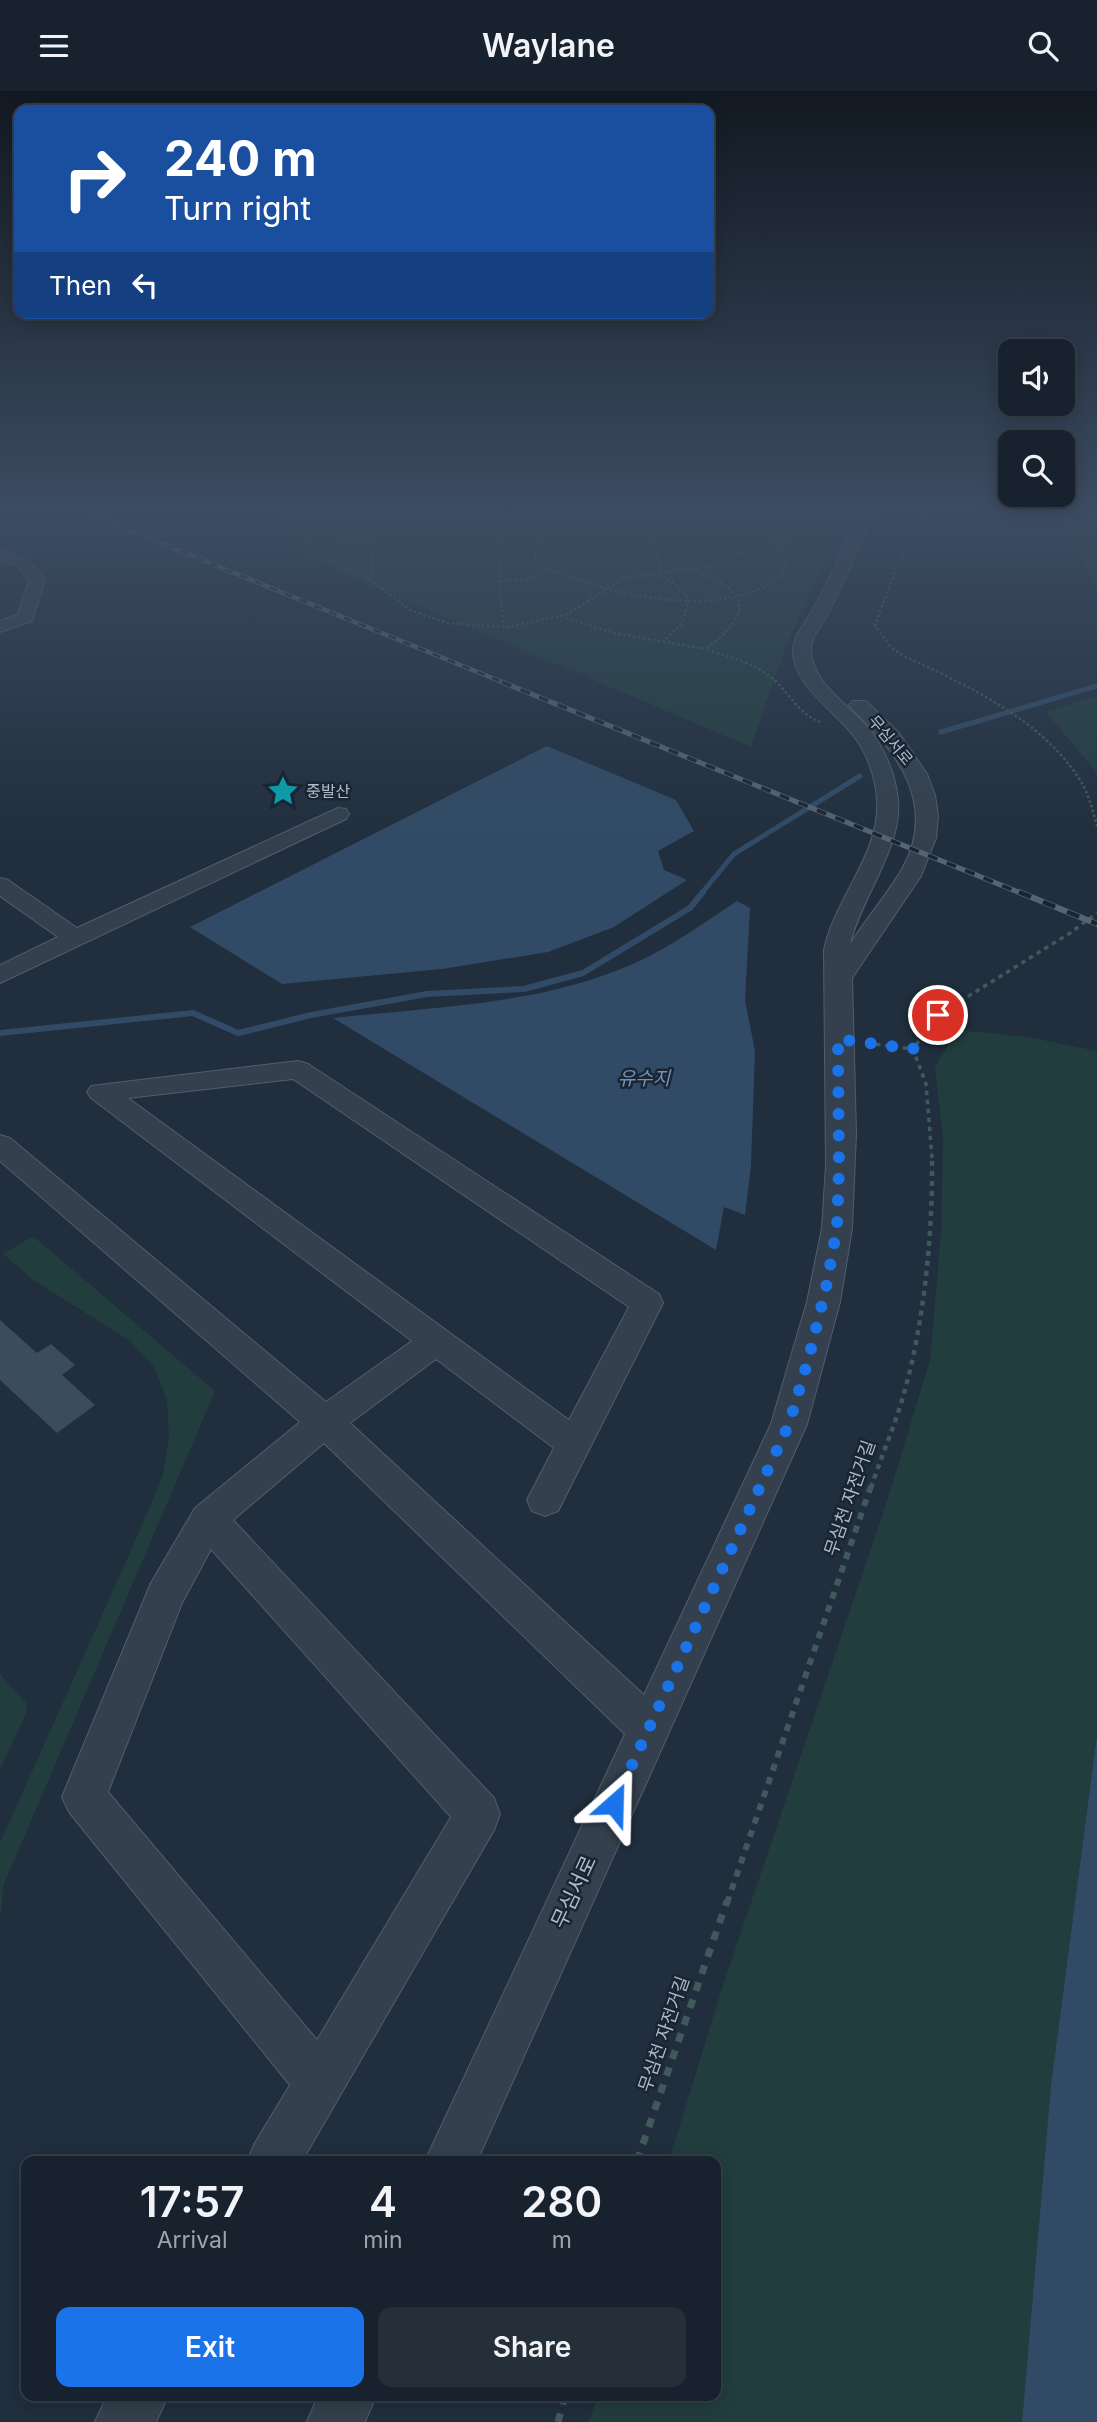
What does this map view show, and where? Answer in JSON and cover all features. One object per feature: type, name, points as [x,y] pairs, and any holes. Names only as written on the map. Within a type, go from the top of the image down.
[{"type":"street","name":"무심서로","points":[[453,2156],[789,1424],[826,1288],[837,1227],[839,1169],[839,978],[836,946],[857,889],[874,858],[887,820],[888,798],[874,752],[860,731],[818,687],[807,670],[802,649],[807,628],[811,624]]},
{"type":"street","points":[[820,624],[824,630],[823,643]]},
{"type":"street","name":"무심서로","points":[[830,667],[849,696],[885,730],[915,768],[926,802],[928,823],[917,861],[839,978]]},
{"type":"street","points":[[0,975],[338,814]]},
{"type":"street","points":[[0,885],[75,938]]},
{"type":"street","points":[[0,912],[24,902]]},
{"type":"street","points":[[545,1500],[647,1303],[298,1070],[101,1092],[574,1443]]},
{"type":"street","points":[[0,1145],[325,1422],[649,1728]]},
{"type":"street","points":[[319,2081],[84,1797],[165,1596],[208,1519],[325,1422],[436,1341]]},
{"type":"street","points":[[208,1519],[478,1814],[276,2156]]},
{"type":"street","points":[[124,2422],[136,2401]]},
{"type":"street","points":[[336,2422],[345,2401]]},
{"type":"path","points":[[454,624],[503,626],[516,624]]},
{"type":"path","points":[[580,624],[626,637],[706,649],[737,659],[779,684],[805,717],[827,724]]},
{"type":"path","points":[[664,641],[683,624]]},
{"type":"path","points":[[706,649],[726,636],[736,624]]},
{"type":"path","points":[[876,624],[890,646],[902,655],[996,705],[1055,748],[1083,785],[1097,826]]},
{"type":"path","points":[[838,1039],[913,1049],[938,1015],[1070,933],[1097,913]]},
{"type":"path","name":"무심천 자전거길","points":[[639,2156],[906,1387],[922,1311],[930,1222],[931,1141],[926,1082],[913,1049]]},
{"type":"path","points":[[558,2422],[564,2401]]},
{"type":"green space","points":[[461,624],[797,624],[786,646],[751,747]]},
{"type":"green space","points":[[1097,696],[1097,773],[1046,712]]},
{"type":"green space","points":[[957,1030],[1028,1037],[1097,1051],[1097,1735],[1051,2085],[1022,2422],[589,2422],[595,2401],[721,2401],[721,2156],[671,2156],[721,1991],[888,1498],[930,1360],[941,1232],[943,1138],[935,1067]]},
{"type":"green space","points":[[33,1236],[215,1391],[4,1884],[0,1919],[0,1843],[140,1530],[163,1474],[169,1438],[167,1400],[154,1367],[130,1341],[32,1279],[3,1254]]},
{"type":"green space","points":[[0,1674],[26,1703],[27,1712],[0,1769]]},
{"type":"water","points":[[547,746],[676,800],[694,831],[658,851],[664,870],[687,880],[614,927],[548,952],[442,969],[282,984],[190,927]]},
{"type":"water","name":"유수지","points":[[737,901],[750,908],[745,1000],[755,1051],[751,1165],[745,1215],[724,1207],[716,1250],[333,1018],[487,1002],[564,987],[601,976],[650,956]]},
{"type":"water","points":[[1097,1735],[1097,2422],[1022,2422],[1051,2085]]},
{"type":"building","points":[[0,1320],[37,1353],[51,1344],[75,1365],[62,1375],[95,1405],[57,1433],[0,1380]]},
{"type":"waterway","points":[[941,732],[1097,686]]},
{"type":"waterway","points":[[701,894],[734,854],[860,776]]},
{"type":"waterway","points":[[0,1033],[193,1013],[238,1033],[311,1015],[427,994],[524,989],[583,973],[690,908],[703,892]]},
{"type":"railway","points":[[359,624],[507,684]]},
{"type":"railway","points":[[502,682],[1023,894]]},
{"type":"railway","points":[[1019,892],[1097,924]]},
{"type":"place","name":"중발산","points":[[283,791]]},
{"type":"route","points":[[614,1804],[789,1424],[809,1357],[837,1227],[838,1039],[913,1049],[938,1015]]}]
